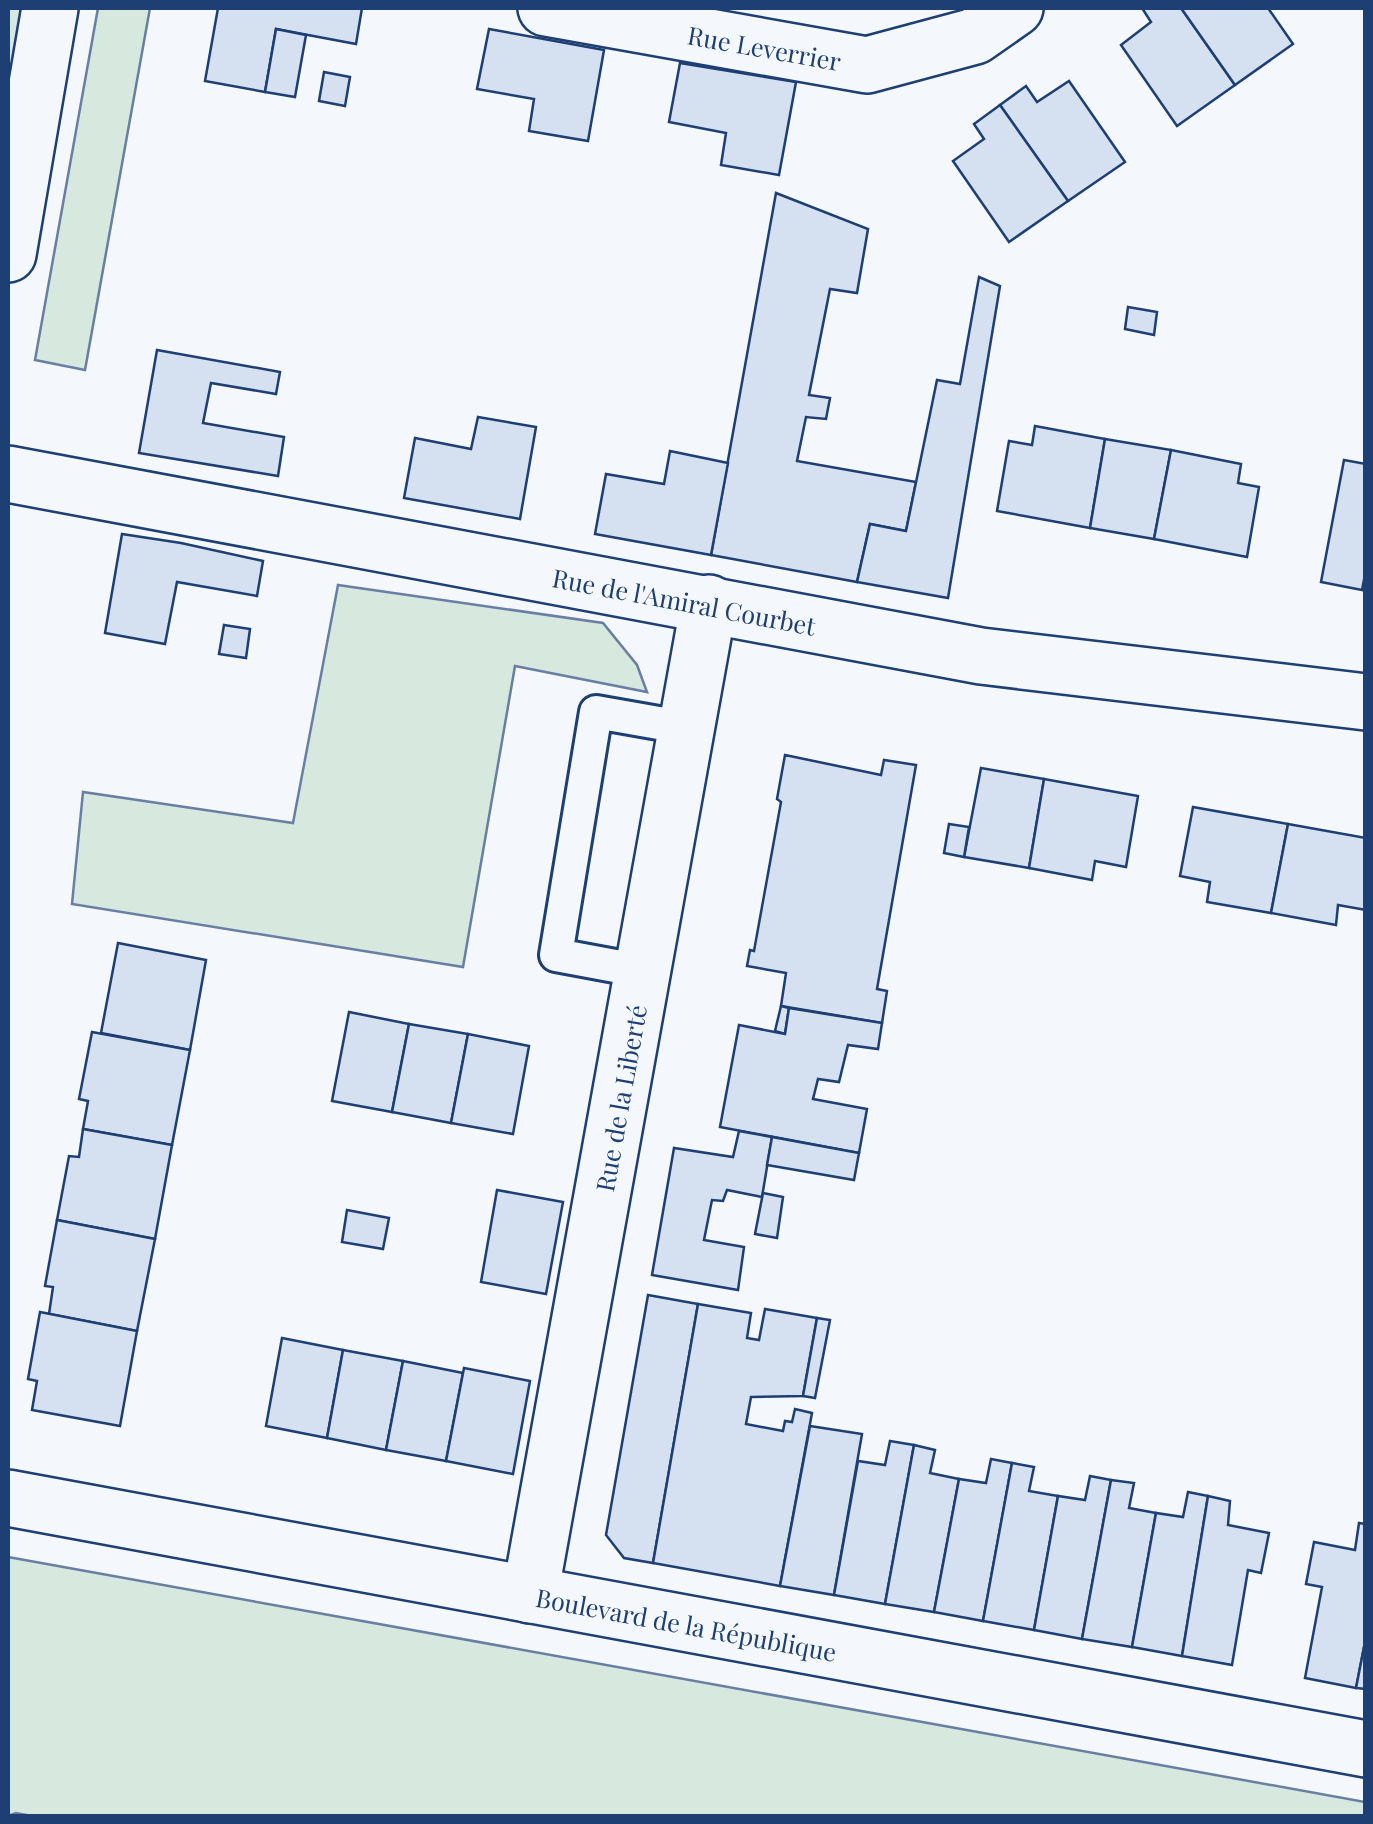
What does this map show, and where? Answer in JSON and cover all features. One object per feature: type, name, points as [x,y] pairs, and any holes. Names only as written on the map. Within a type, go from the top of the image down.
[{"type":"street","points":[[8,254],[50,8]]},
{"type":"street","name":"Rue Leverrier","points":[[546,8],[867,65],[975,36],[1016,8]]},
{"type":"street","name":"Rue de l'Amiral Courbet","points":[[8,474],[981,656],[1366,702]]},
{"type":"street","name":"Rue de la Liberté","points":[[530,1594],[708,603]]},
{"type":"street","name":"Boulevard de la République","points":[[8,1498],[1366,1750]]},
{"type":"lane","points":[[642,971],[556,955],[596,712],[687,728]]},
{"type":"shaded area","points":[[8,8],[31,8],[8,138]]},
{"type":"shaded area","points":[[98,8],[150,8],[85,370],[35,360]]},
{"type":"shaded area","points":[[338,585],[603,623],[637,665],[647,692],[515,666],[463,967],[72,904],[83,792],[293,823]]},
{"type":"shaded area","points":[[8,1557],[1365,1802],[1365,1816],[8,1816]]},
{"type":"building","points":[[218,8],[362,8],[356,44],[276,29],[265,92],[205,81]]},
{"type":"building","points":[[1142,8],[1181,8],[1235,85],[1177,126],[1121,45],[1151,22]]},
{"type":"building","points":[[1181,8],[1268,8],[1293,44],[1235,85]]},
{"type":"building","points":[[276,29],[306,35],[295,97],[265,92]]},
{"type":"building","points":[[489,29],[604,50],[588,141],[529,131],[534,99],[477,89]]},
{"type":"building","points":[[680,63],[796,82],[779,175],[721,165],[726,133],[669,122]]},
{"type":"building","points":[[324,72],[350,77],[345,106],[319,101]]},
{"type":"building","points":[[1069,81],[1125,162],[1068,201],[1000,105],[1026,86],[1037,102]]},
{"type":"building","points":[[1000,105],[1068,201],[1009,242],[953,161],[984,139],[974,124]]},
{"type":"building","points":[[776,193],[868,229],[857,293],[830,289],[809,395],[830,398],[826,419],[806,417],[797,461],[916,482],[906,531],[870,524],[857,582],[711,555]]},
{"type":"building","points":[[979,277],[1000,286],[948,598],[857,582],[870,524],[906,531],[937,380],[960,384]]},
{"type":"building","points":[[1128,307],[1157,312],[1154,335],[1125,329]]},
{"type":"building","points":[[157,350],[280,372],[276,394],[211,383],[203,423],[284,437],[278,476],[139,453]]},
{"type":"building","points":[[478,417],[536,427],[520,519],[404,498],[415,438],[471,449]]},
{"type":"building","points":[[1035,426],[1105,439],[1090,528],[997,511],[1009,441],[1032,445]]},
{"type":"building","points":[[1105,439],[1171,450],[1154,539],[1090,528]]},
{"type":"building","points":[[1171,450],[1241,464],[1238,483],[1259,487],[1247,557],[1154,539]]},
{"type":"building","points":[[670,451],[728,463],[711,555],[595,534],[606,474],[664,484]]},
{"type":"building","points":[[1344,460],[1366,464],[1366,569],[1362,590],[1321,582]]},
{"type":"building","points":[[122,534],[263,561],[257,596],[177,582],[165,644],[105,633]]},
{"type":"building","points":[[224,625],[250,629],[246,658],[219,654]]},
{"type":"building","points":[[785,755],[881,775],[884,760],[916,765],[877,989],[887,991],[882,1023],[781,1006],[786,973],[747,966],[750,950],[754,951],[781,802],[777,799]]},
{"type":"building","points":[[981,768],[1044,779],[1029,868],[964,857]]},
{"type":"building","points":[[1044,779],[1138,796],[1126,867],[1095,861],[1092,880],[1029,868]]},
{"type":"building","points":[[1193,807],[1288,824],[1271,913],[1207,902],[1210,882],[1180,876]]},
{"type":"building","points":[[949,824],[969,827],[964,857],[944,853]]},
{"type":"building","points":[[1288,824],[1366,838],[1366,910],[1338,905],[1336,925],[1271,913]]},
{"type":"building","points":[[118,943],[206,960],[190,1050],[101,1033]]},
{"type":"building","points":[[781,1006],[789,1008],[785,1034],[775,1031]]},
{"type":"building","points":[[789,1008],[882,1023],[878,1049],[848,1045],[839,1082],[818,1079],[813,1099],[867,1109],[859,1153],[720,1127],[739,1025],[785,1034]]},
{"type":"building","points":[[349,1012],[409,1024],[392,1112],[332,1101]]},
{"type":"building","points":[[409,1024],[468,1034],[451,1123],[392,1112]]},
{"type":"building","points":[[92,1032],[190,1050],[172,1145],[83,1129],[88,1101],[79,1099]]},
{"type":"building","points":[[468,1034],[529,1046],[513,1134],[451,1123]]},
{"type":"building","points":[[83,1129],[172,1145],[155,1239],[57,1220],[69,1156],[79,1157]]},
{"type":"building","points":[[739,1131],[772,1137],[762,1197],[727,1190],[723,1201],[712,1200],[704,1240],[744,1247],[738,1290],[652,1275],[674,1148],[733,1157]]},
{"type":"building","points":[[772,1137],[859,1153],[854,1180],[767,1165]]},
{"type":"building","points":[[497,1190],[563,1202],[546,1294],[481,1282]]},
{"type":"building","points":[[763,1193],[783,1197],[777,1238],[755,1234]]},
{"type":"building","points":[[347,1210],[389,1218],[383,1249],[342,1242]]},
{"type":"building","points":[[57,1220],[155,1239],[137,1331],[49,1314],[53,1287],[45,1286]]},
{"type":"building","points":[[648,1295],[698,1304],[653,1563],[624,1558],[606,1535]]},
{"type":"building","points":[[698,1304],[751,1313],[747,1338],[759,1340],[765,1309],[817,1318],[803,1396],[751,1397],[746,1424],[783,1431],[785,1421],[792,1422],[795,1409],[812,1413],[780,1586],[653,1563]]},
{"type":"building","points":[[40,1312],[137,1331],[120,1426],[32,1410],[37,1381],[28,1379]]},
{"type":"building","points":[[817,1318],[830,1320],[815,1398],[803,1396]]},
{"type":"building","points":[[282,1338],[343,1350],[327,1438],[266,1426]]},
{"type":"building","points":[[343,1350],[403,1361],[386,1450],[327,1438]]},
{"type":"building","points":[[403,1361],[463,1373],[446,1461],[386,1450]]},
{"type":"building","points":[[464,1368],[530,1381],[513,1474],[446,1461]]},
{"type":"building","points":[[810,1426],[862,1434],[834,1595],[780,1586]]},
{"type":"building","points":[[890,1441],[914,1445],[885,1604],[834,1595],[858,1461],[885,1465]]},
{"type":"building","points":[[914,1445],[935,1450],[930,1473],[959,1479],[934,1612],[885,1604]]},
{"type":"building","points":[[991,1459],[1012,1463],[983,1621],[934,1612],[959,1479],[986,1483]]},
{"type":"building","points":[[1012,1463],[1034,1467],[1029,1491],[1058,1496],[1034,1630],[983,1621]]},
{"type":"building","points":[[1090,1476],[1111,1480],[1082,1639],[1034,1630],[1058,1496],[1085,1500]]},
{"type":"building","points":[[1111,1480],[1134,1483],[1129,1508],[1156,1513],[1132,1647],[1082,1639]]},
{"type":"building","points":[[1188,1492],[1208,1496],[1182,1656],[1132,1647],[1156,1513],[1183,1517]]},
{"type":"building","points":[[1208,1496],[1230,1501],[1228,1525],[1269,1533],[1261,1573],[1248,1570],[1232,1665],[1182,1656]]},
{"type":"building","points":[[1359,1523],[1366,1524],[1366,1637],[1356,1688],[1305,1678],[1322,1587],[1306,1584],[1314,1542],[1355,1550]]},
{"type":"building","points":[[1366,1637],[1366,1689],[1356,1688]]}]
